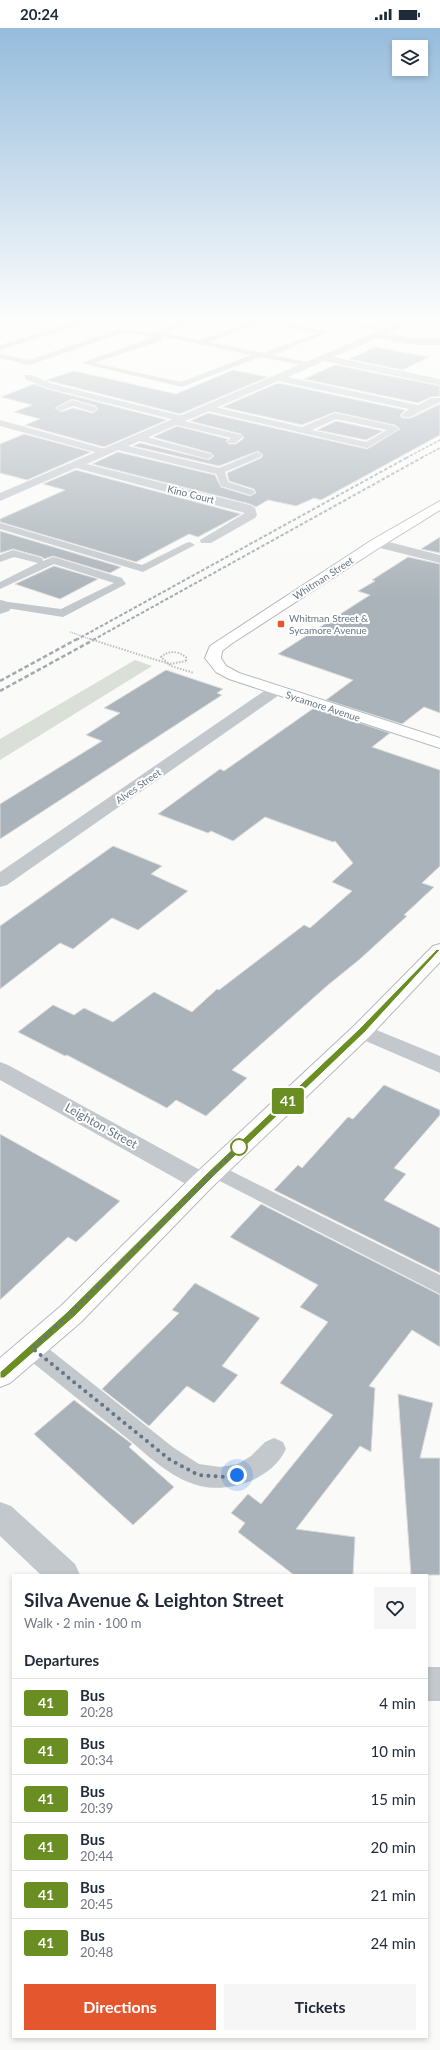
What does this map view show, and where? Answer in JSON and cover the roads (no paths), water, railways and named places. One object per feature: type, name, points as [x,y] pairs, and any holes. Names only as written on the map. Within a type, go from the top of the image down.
[{"type":"street","points":[[0,497],[166,427],[199,411]]},
{"type":"street","points":[[403,416],[412,411]]},
{"type":"street","points":[[118,447],[220,471]]},
{"type":"street","name":"Kino Court","points":[[77,465],[246,508],[251,511],[251,515],[206,540]]},
{"type":"street","name":"Whitman Street","points":[[213,658],[215,649],[226,641],[377,543],[440,505]]},
{"type":"street","points":[[377,543],[440,560]]},
{"type":"street","name":"Sycamore Avenue","points":[[213,658],[221,669],[234,676],[440,744]]},
{"type":"street","name":"Alves Street","points":[[0,881],[276,690]]},
{"type":"street","points":[[0,1375],[70,1314],[209,1176],[362,1030],[440,950]]},
{"type":"street","points":[[362,1030],[440,1065]]},
{"type":"street","name":"Leighton Street","points":[[0,1070],[209,1176]]},
{"type":"street","points":[[0,1516],[63,1574]]},
{"type":"street","points":[[428,1684],[440,1684]]},
{"type":"lane","points":[[147,411],[238,437],[232,441]]},
{"type":"lane","points":[[221,411],[366,445],[395,429],[336,416],[303,430]]},
{"type":"lane","points":[[0,423],[106,452]]},
{"type":"lane","points":[[151,423],[166,427]]},
{"type":"lane","points":[[139,438],[208,456]]},
{"type":"lane","points":[[250,492],[224,484],[220,471],[257,455]]},
{"type":"lane","points":[[0,526],[143,569],[190,545]]},
{"type":"lane","points":[[0,559],[13,553],[38,560]]},
{"type":"lane","points":[[0,586],[53,560],[118,580],[120,584],[63,613],[0,606]]},
{"type":"lane","points":[[209,1176],[440,1285]]},
{"type":"lane","points":[[32,1348],[169,1459],[198,1475],[225,1477],[248,1472],[268,1458],[274,1449]]},
{"type":"railway","points":[[406,458],[440,440]]},
{"type":"railway","points":[[421,458],[440,448]]},
{"type":"railway","points":[[76,640],[408,457]]},
{"type":"railway","points":[[93,640],[423,457]]},
{"type":"railway","points":[[0,681],[77,639]]},
{"type":"railway","points":[[0,691],[95,639]]},
{"type":"place","name":"Whitman Street & Sycamore Avenue","points":[[281,624]]}]
